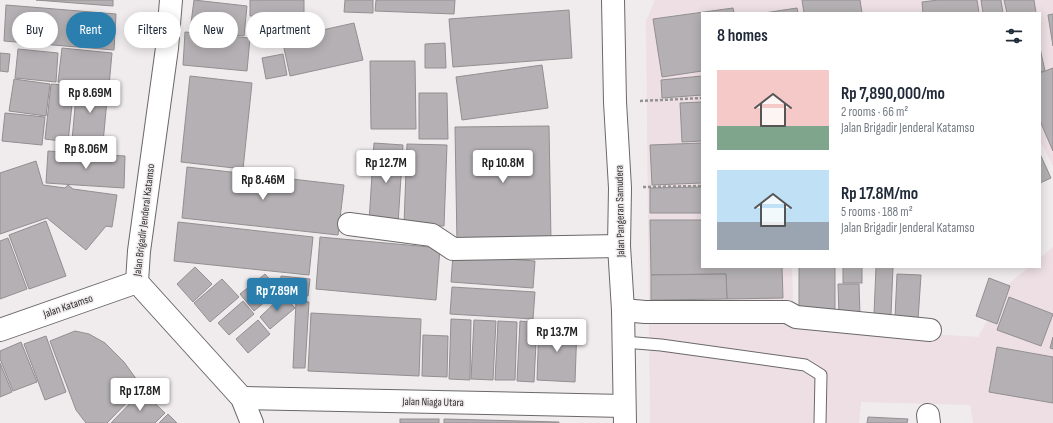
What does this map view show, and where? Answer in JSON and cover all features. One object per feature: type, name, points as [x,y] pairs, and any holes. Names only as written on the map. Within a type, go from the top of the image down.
[{"type":"main road","name":"Jalan Brigadir Jenderal Katamso","points":[[171,0],[167,48],[137,282],[242,398],[252,423]]},
{"type":"main road","name":"Jalan Pangeran Samudera","points":[[613,0],[615,102],[620,188],[619,246],[624,342],[624,414]]},
{"type":"main road","points":[[350,224],[432,235],[453,249],[619,246]]},
{"type":"main road","name":"Jalan Katamso","points":[[0,330],[137,282]]},
{"type":"main road","points":[[623,310],[645,312],[787,312],[796,317],[930,330]]},
{"type":"main road","name":"Jalan Niaga Utara","points":[[242,398],[624,414]]},
{"type":"lane","points":[[624,342],[661,345],[805,365],[821,374],[820,423]]},
{"type":"path","points":[[615,102],[701,98]]},
{"type":"path","points":[[620,188],[701,186]]},
{"type":"shaded area","points":[[655,0],[1053,0],[1053,166],[1041,143],[1041,12],[701,12],[701,268],[792,268],[794,325],[978,337],[1006,286],[1028,268],[1041,268],[1041,257],[1053,247],[1053,423],[973,423],[970,405],[861,402],[859,423],[650,423],[646,21]]},
{"type":"building","points":[[36,0],[113,0],[113,6]]},
{"type":"building","points":[[194,0],[247,6],[244,36],[238,35],[238,12],[192,12]]},
{"type":"building","points":[[250,0],[304,0],[304,12],[250,12]]},
{"type":"building","points":[[345,0],[373,0],[373,13],[344,12]]},
{"type":"building","points":[[376,0],[455,0],[454,14],[375,11]]},
{"type":"building","points":[[802,0],[860,0],[862,12],[804,12]]},
{"type":"building","points":[[938,0],[977,0],[979,12],[923,12],[922,2]]},
{"type":"building","points":[[981,0],[1001,0],[1003,12],[983,12]]},
{"type":"building","points":[[1004,0],[1034,0],[1036,12],[1007,12]]},
{"type":"building","points":[[6,5],[92,12],[66,12],[66,46],[58,45],[58,12],[12,12],[12,42],[4,41]]},
{"type":"building","points":[[733,8],[734,12],[704,12]]},
{"type":"building","points":[[797,8],[798,12],[771,12]]},
{"type":"building","points":[[569,10],[572,58],[453,67],[449,19]]},
{"type":"building","points":[[701,12],[701,71],[662,77],[653,19]]},
{"type":"building","points":[[1053,14],[1053,46],[1048,15]]},
{"type":"building","points":[[354,23],[363,60],[290,76],[284,48],[325,48],[325,29]]},
{"type":"building","points":[[185,32],[189,32],[189,48],[238,48],[238,37],[246,38],[246,48],[249,48],[247,71],[183,65]]},
{"type":"building","points":[[445,43],[446,68],[425,68],[425,44]]},
{"type":"building","points":[[62,48],[112,53],[109,86],[58,82]]},
{"type":"building","points":[[90,48],[114,48],[114,50]]},
{"type":"building","points":[[18,49],[58,53],[56,82],[15,78]]},
{"type":"building","points":[[0,53],[10,54],[8,72],[0,71]]},
{"type":"building","points":[[1041,53],[1045,71],[1041,72]]},
{"type":"building","points":[[283,54],[287,75],[266,79],[262,58]]},
{"type":"building","points":[[370,61],[415,61],[416,129],[371,129]]},
{"type":"building","points":[[542,65],[548,108],[462,120],[456,77]]},
{"type":"building","points":[[1053,68],[1053,151],[1041,123],[1041,73]]},
{"type":"building","points":[[190,76],[252,83],[243,169],[181,162]]},
{"type":"building","points":[[701,76],[701,95],[662,98],[661,80]]},
{"type":"building","points":[[14,79],[50,84],[46,116],[9,111]]},
{"type":"building","points":[[51,84],[74,86],[68,142],[45,139]]},
{"type":"building","points":[[77,86],[108,89],[103,143],[72,140]]},
{"type":"building","points":[[419,93],[447,93],[448,139],[419,139]]},
{"type":"building","points":[[701,102],[701,141],[682,142],[680,103]]},
{"type":"building","points":[[5,113],[45,117],[42,145],[2,141]]},
{"type":"building","points":[[549,126],[551,241],[457,243],[455,127]]},
{"type":"building","points":[[374,143],[403,145],[398,224],[369,222]]},
{"type":"building","points":[[701,143],[701,183],[652,185],[650,145]]},
{"type":"building","points":[[407,144],[447,145],[444,226],[404,224]]},
{"type":"building","points":[[48,151],[125,156],[124,188],[46,183]]},
{"type":"building","points":[[1041,156],[1051,178],[1041,183]]},
{"type":"building","points":[[36,161],[43,185],[65,188],[68,185],[73,189],[117,195],[112,227],[106,226],[86,250],[47,218],[0,234],[0,173]]},
{"type":"building","points":[[187,167],[344,185],[338,235],[182,218]]},
{"type":"building","points":[[701,187],[701,213],[650,213],[650,188]]},
{"type":"building","points":[[650,220],[701,220],[701,268],[782,268],[783,298],[727,299],[726,274],[651,275]]},
{"type":"building","points":[[46,221],[66,276],[29,289],[9,235]]},
{"type":"building","points":[[178,222],[313,237],[309,275],[174,261]]},
{"type":"building","points":[[320,237],[440,248],[436,300],[316,289]]},
{"type":"building","points":[[8,238],[27,289],[0,299],[0,241]]},
{"type":"building","points":[[453,255],[535,261],[533,288],[451,282]]},
{"type":"building","points":[[195,267],[212,284],[193,302],[177,284]]},
{"type":"building","points":[[799,268],[835,268],[835,314],[799,314]]},
{"type":"building","points":[[843,268],[862,268],[862,283],[843,283]]},
{"type":"building","points":[[876,268],[893,268],[891,315],[874,314]]},
{"type":"building","points":[[265,274],[279,290],[254,311],[240,294]]},
{"type":"building","points":[[726,274],[727,299],[651,300],[651,275]]},
{"type":"building","points":[[897,274],[921,275],[918,320],[895,318]]},
{"type":"building","points":[[281,276],[310,279],[308,296],[279,293]]},
{"type":"building","points":[[989,278],[1010,286],[997,324],[976,316]]},
{"type":"building","points":[[222,279],[239,297],[210,322],[194,303]]},
{"type":"building","points":[[838,284],[859,284],[860,315],[839,316]]},
{"type":"building","points":[[452,287],[535,292],[533,319],[450,314]]},
{"type":"building","points":[[283,295],[295,308],[270,329],[260,317]]},
{"type":"building","points":[[1009,297],[1053,314],[1041,346],[997,330]]},
{"type":"building","points":[[243,301],[254,314],[229,335],[218,323]]},
{"type":"building","points":[[296,301],[309,302],[305,368],[293,368]]},
{"type":"building","points":[[311,313],[421,319],[419,376],[308,371]]},
{"type":"building","points":[[451,319],[471,320],[470,380],[449,379]]},
{"type":"building","points":[[258,320],[270,334],[248,353],[236,339]]},
{"type":"building","points":[[474,320],[496,321],[493,380],[471,379]]},
{"type":"building","points":[[498,321],[517,322],[515,380],[495,380]]},
{"type":"building","points":[[520,321],[537,323],[534,382],[517,381]]},
{"type":"building","points":[[539,324],[577,326],[575,382],[537,380]]},
{"type":"building","points":[[75,331],[89,334],[105,343],[124,362],[142,387],[107,423],[86,423],[76,410],[50,341]]},
{"type":"building","points":[[423,335],[448,336],[447,377],[422,376]]},
{"type":"building","points":[[46,336],[66,392],[45,400],[24,344]]},
{"type":"building","points":[[1053,337],[1053,349],[1050,348]]},
{"type":"building","points":[[21,342],[37,382],[13,391],[0,359],[0,351]]},
{"type":"building","points":[[997,347],[1053,357],[1053,403],[989,392]]},
{"type":"building","points":[[0,363],[12,392],[0,397]]},
{"type":"building","points":[[142,391],[165,413],[155,423],[111,423]]},
{"type":"building","points":[[168,414],[177,423],[159,423]]},
{"type":"building","points":[[868,417],[908,419],[907,423],[867,423]]},
{"type":"building","points":[[400,419],[439,419],[439,423],[400,423]]},
{"type":"building","points":[[444,419],[559,422],[559,423],[444,423]]}]
